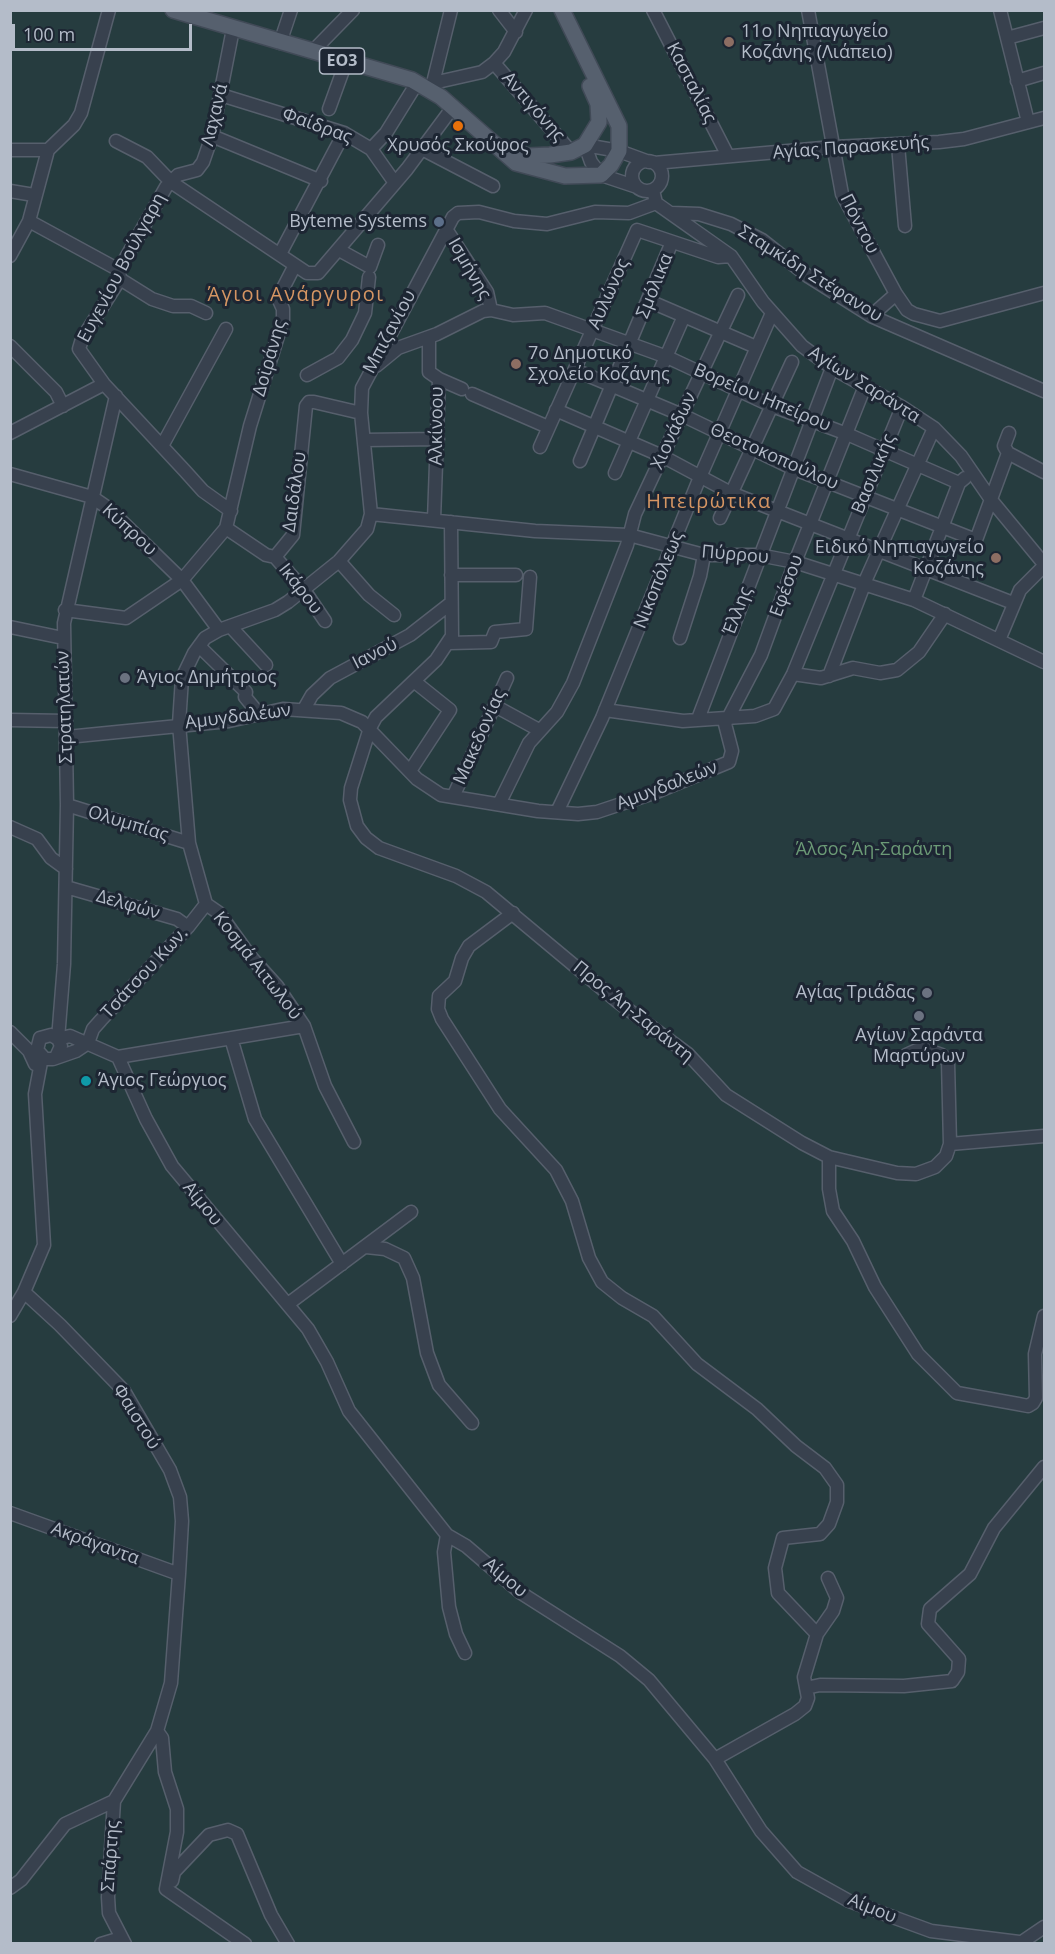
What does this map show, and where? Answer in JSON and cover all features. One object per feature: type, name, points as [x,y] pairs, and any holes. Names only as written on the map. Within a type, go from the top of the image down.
[{"type":"main road","name":"ΕΟ3","points":[[173,10],[217,17],[232,28],[426,85],[512,160],[529,168],[565,176],[601,175]]},
{"type":"main road","points":[[553,10],[598,104],[599,122],[585,146]]},
{"type":"main road","points":[[562,10],[617,120],[621,138],[619,151],[601,175]]},
{"type":"main road","name":"ΕΟ3","points":[[493,143],[510,152],[528,156],[571,152],[585,146]]},
{"type":"street","points":[[10,256],[28,221],[48,150],[74,125],[81,112],[109,10]]},
{"type":"street","points":[[280,43],[291,10]]},
{"type":"street","points":[[312,52],[352,10]]},
{"type":"street","points":[[371,149],[426,85],[451,10]]},
{"type":"street","points":[[499,10],[516,32]]},
{"type":"street","points":[[426,85],[470,76],[494,63],[516,32],[526,10]]},
{"type":"street","name":"Κασταλίας","points":[[653,10],[728,156]]},
{"type":"street","name":"Πόντου","points":[[808,10],[842,194],[907,310],[914,315],[940,321],[1044,293]]},
{"type":"street","points":[[1000,10],[1028,122]]},
{"type":"street","name":"Λαχανά","points":[[171,182],[178,175],[197,170],[203,162],[212,136],[221,95],[232,28]]},
{"type":"street","points":[[1007,38],[1044,28]]},
{"type":"street","points":[[329,110],[346,62]]},
{"type":"street","name":"Αντιγόνης","points":[[494,63],[571,152]]},
{"type":"street","points":[[1017,81],[1044,73]]},
{"type":"street","name":"Φαίδρας","points":[[221,95],[344,133],[371,149],[395,183]]},
{"type":"street","points":[[116,141],[147,157],[171,182],[307,273],[318,273],[395,183],[453,107]]},
{"type":"street","name":"Αγίας Παρασκευής","points":[[652,162],[964,139],[1044,118]]},
{"type":"street","points":[[280,254],[321,181],[344,133]]},
{"type":"street","points":[[212,136],[321,181]]},
{"type":"street","points":[[898,145],[905,226]]},
{"type":"street","points":[[662,176],[652,162],[619,151],[585,146],[591,162],[601,175],[646,191],[653,190],[660,183],[666,166],[674,161]]},
{"type":"street","points":[[422,149],[493,186]]},
{"type":"street","points":[[10,150],[48,150]]},
{"type":"street","points":[[637,187],[632,177],[633,171],[640,163],[652,162]]},
{"type":"street","name":"Ευγενίου Βούλγαρη","points":[[104,384],[79,349],[82,339],[120,275],[163,192],[171,182]]},
{"type":"street","points":[[653,190],[656,203]]},
{"type":"street","points":[[10,191],[34,195]]},
{"type":"street","name":"Αγίων Σαράντα","points":[[656,203],[730,256],[772,313],[802,346],[832,368],[902,407],[934,428],[961,456],[992,501],[1044,565]]},
{"type":"street","name":"Μπιζανίου","points":[[371,514],[361,413],[362,388],[446,229],[458,213],[466,212],[547,224],[596,212],[629,213],[644,210],[656,203]]},
{"type":"street","name":"Σταμκίδη Στέφανου","points":[[672,213],[699,213],[731,224],[762,240],[809,277],[871,316],[1044,391]]},
{"type":"street","points":[[28,221],[120,275],[152,299],[173,306],[191,306],[206,313]]},
{"type":"street","name":"Ισμήνης","points":[[446,229],[487,291],[491,310]]},
{"type":"street","name":"Αυλώνος","points":[[540,447],[637,230],[724,258],[730,256]]},
{"type":"street","name":"Σμόλικα","points":[[580,461],[632,343],[672,242]]},
{"type":"street","points":[[307,375],[338,358],[357,332],[365,313],[370,272],[378,245]]},
{"type":"street","points":[[339,250],[370,272]]},
{"type":"street","name":"Δοϊράνης","points":[[226,528],[250,426],[283,320],[283,309],[278,298],[295,265]]},
{"type":"street","points":[[871,316],[896,294]]},
{"type":"street","name":"Χιονάδων","points":[[499,804],[529,743],[557,712],[573,683],[627,544],[635,514],[738,295]]},
{"type":"street","points":[[649,301],[756,346]]},
{"type":"street","name":"Βορείου Ηπείρου","points":[[367,375],[398,348],[429,337],[469,316],[491,310],[513,315],[545,313],[667,357],[772,406],[847,434],[958,483]]},
{"type":"street","name":"Νικοπόλεως","points":[[557,812],[605,710],[700,477],[772,313]]},
{"type":"street","points":[[615,473],[684,316]]},
{"type":"street","points":[[162,446],[226,329]]},
{"type":"street","name":"Αλκίνοου","points":[[429,337],[429,372],[439,379],[434,520]]},
{"type":"street","points":[[10,346],[56,392],[63,406]]},
{"type":"street","points":[[720,518],[792,362]]},
{"type":"street","name":"Έλλης","points":[[698,719],[832,368]]},
{"type":"street","name":"Θεοτοκοπούλου","points":[[575,370],[682,415],[792,468],[976,540],[992,501]]},
{"type":"street","points":[[439,379],[548,427]]},
{"type":"street","points":[[10,433],[104,384],[203,491],[231,511]]},
{"type":"street","name":"Εφέσου","points":[[728,716],[761,655],[795,562],[866,386]]},
{"type":"street","name":"Στρατηλατών","points":[[53,1038],[61,1025],[66,887],[67,737],[63,638],[65,610],[116,396]]},
{"type":"street","name":"Δαιδάλου","points":[[226,528],[266,555],[275,557],[293,535],[304,422],[309,402],[361,413]]},
{"type":"street","name":"Βασιλικής","points":[[728,716],[755,717],[774,710],[793,675],[902,407]]},
{"type":"street","points":[[556,410],[662,456],[731,493],[1013,603]]},
{"type":"street","points":[[829,676],[864,584],[934,428]]},
{"type":"street","points":[[1009,433],[1004,446],[1008,453],[1044,472]]},
{"type":"street","points":[[364,440],[438,439]]},
{"type":"street","points":[[992,501],[1008,453]]},
{"type":"street","points":[[914,600],[958,483],[973,472]]},
{"type":"street","name":"Κύπρου","points":[[10,474],[92,497],[108,508],[182,580],[225,628],[266,665]]},
{"type":"street","points":[[225,628],[275,610],[304,590],[339,561],[367,529],[371,514]]},
{"type":"street","name":"Πύρρου","points":[[371,514],[535,531],[629,535],[704,555],[759,555],[795,562],[914,600],[1044,662]]},
{"type":"street","points":[[370,728],[376,717],[415,682],[449,643],[452,636],[451,522]]},
{"type":"street","points":[[65,610],[126,618],[182,580],[226,528]]},
{"type":"street","points":[[680,638],[700,576],[704,555]]},
{"type":"street","name":"Ικάρου","points":[[275,557],[304,590],[325,621]]},
{"type":"street","points":[[339,561],[369,595],[394,615]]},
{"type":"street","points":[[999,640],[1020,590],[1044,565]]},
{"type":"street","points":[[451,575],[516,575]]},
{"type":"street","points":[[449,643],[491,642],[495,632],[526,629],[530,578]]},
{"type":"street","name":"Ιανού","points":[[304,709],[312,695],[330,678],[411,635],[451,603]]},
{"type":"street","points":[[793,675],[821,678],[854,668],[880,673],[897,670],[919,652],[945,614]]},
{"type":"street","points":[[10,627],[63,638]]},
{"type":"street","name":"Κοσμά Αιτωλού","points":[[225,628],[205,638],[182,678],[179,724],[189,843],[206,904],[219,913],[250,957],[277,986],[304,1026],[325,1086],[354,1142]]},
{"type":"street","points":[[199,646],[246,692],[245,697],[259,714]]},
{"type":"street","name":"Μακεδονίας","points":[[453,797],[507,678]]},
{"type":"street","points":[[410,771],[450,710],[415,682]]},
{"type":"street","points":[[495,706],[539,730]]},
{"type":"street","name":"Αμυγδαλέων","points":[[67,737],[179,724],[229,721],[259,714],[304,709],[341,713],[355,718],[370,728],[410,771],[434,791],[453,797],[557,812]]},
{"type":"street","points":[[605,710],[672,720],[728,716]]},
{"type":"street","name":"Αμυγδαλεών","points":[[557,812],[578,814],[597,812],[654,793],[729,762],[732,751],[725,727],[728,716]]},
{"type":"street","points":[[10,720],[66,721]]},
{"type":"street","name":"Προς Άη-Σαράντη","points":[[370,728],[351,788],[350,800],[357,826],[366,838],[402,858],[471,884],[513,913],[618,1002],[688,1054],[726,1095],[802,1143],[829,1157],[897,1173],[916,1174],[935,1167],[946,1156],[950,1144]]},
{"type":"street","name":"Ολυμπίας","points":[[67,805],[189,843]]},
{"type":"street","points":[[10,827],[37,839],[51,858],[66,869]]},
{"type":"street","name":"Δελφών","points":[[66,887],[177,919],[189,927]]},
{"type":"street","name":"Τσάτσου Κων.","points":[[88,1043],[93,1029],[189,927],[206,904]]},
{"type":"street","points":[[513,913],[469,946],[462,958],[455,981],[438,996],[438,1009],[500,1108],[548,1159],[560,1177],[572,1201],[584,1246],[602,1282],[653,1316],[705,1371],[757,1409],[833,1477],[838,1493],[829,1524],[820,1534],[783,1538],[775,1568],[778,1593],[817,1634]]},
{"type":"street","points":[[14,1035],[88,1043],[118,1057],[304,1026]]},
{"type":"street","points":[[14,1035],[31,1055],[37,1074]]},
{"type":"street","points":[[53,1038],[61,1046],[56,1057]]},
{"type":"street","points":[[10,1316],[43,1251],[45,1233],[36,1101],[37,1074],[42,1058],[37,1050],[53,1038]]},
{"type":"street","points":[[231,1038],[255,1119],[342,1264]]},
{"type":"street","points":[[42,1058],[56,1057],[82,1048],[88,1043]]},
{"type":"street","points":[[906,1054],[917,1050],[928,1050],[942,1055],[948,1062],[950,1144],[1044,1136]]},
{"type":"street","name":"Αίμου","points":[[118,1057],[161,1150],[172,1166],[238,1248],[288,1304],[318,1346],[349,1411],[364,1433],[447,1535],[466,1546],[520,1593],[637,1670],[661,1693],[715,1759],[776,1850],[797,1872],[826,1889],[893,1919],[931,1931],[1019,1943]]},
{"type":"street","points":[[829,1157],[829,1188],[833,1211],[854,1241],[876,1287],[918,1354],[947,1385],[963,1395],[1028,1406],[1036,1398],[1044,1316]]},
{"type":"street","points":[[288,1304],[411,1212]]},
{"type":"street","points":[[366,1247],[385,1249],[404,1258],[413,1278],[427,1353],[439,1385],[472,1423]]},
{"type":"street","name":"Φαιστού","points":[[24,1292],[60,1325],[124,1391],[170,1470],[178,1491],[182,1510],[171,1683],[157,1731]]},
{"type":"street","points":[[806,1688],[820,1685],[904,1686],[952,1681],[958,1672],[959,1659],[928,1624],[930,1609],[970,1574],[994,1528],[1044,1467]]},
{"type":"street","name":"Ακράγαντα","points":[[10,1514],[179,1574]]},
{"type":"street","points":[[447,1535],[444,1552],[449,1607],[456,1634],[465,1653]]},
{"type":"street","points":[[715,1759],[795,1714],[805,1706],[806,1662],[817,1634],[833,1611],[837,1598],[828,1578]]},
{"type":"street","points":[[10,1888],[21,1880],[65,1824],[114,1801],[157,1731],[162,1738],[165,1772],[177,1809],[177,1833],[166,1886],[245,1944]]},
{"type":"street","name":"Σπάρτης","points":[[114,1801],[109,1913],[123,1941]]},
{"type":"street","points":[[170,1891],[174,1872],[201,1842],[219,1832],[228,1830],[237,1834],[271,1915],[288,1944]]},
{"type":"street","points":[[1019,1943],[1044,1927]]},
{"type":"street","points":[[101,1944],[123,1941]]},
{"type":"green space","name":"Άλσος Άη-Σαράντη","points":[[11,11],[1044,11],[1044,1943],[11,1943]]},
{"type":"place","name":"11o Νηπιαγωγείο Κοζάνης (Λιάπειο)","points":[[729,42]]},
{"type":"place","name":"Χρυσός Σκούφος","points":[[458,126]]},
{"type":"place","name":"Byteme Systems","points":[[439,222]]},
{"type":"place","name":"7ο Δημοτικό Σχολείο Κοζάνης","points":[[516,364]]},
{"type":"place","name":"Ειδικό Νηπιαγωγείο Κοζάνης","points":[[996,558]]},
{"type":"place","name":"Άγιος Δημήτριος","points":[[125,678]]},
{"type":"place","name":"Αγίας Τριάδας","points":[[927,993]]},
{"type":"place","name":"Αγίων Σαράντα Μαρτύρων","points":[[919,1016]]},
{"type":"place","name":"Άγιος Γεώργιος","points":[[86,1081]]},
{"type":"district","name":"Άγιοι Ανάργυροι","points":[[296,295]]},
{"type":"district","name":"Ηπειρώτικα","points":[[709,502]]}]
